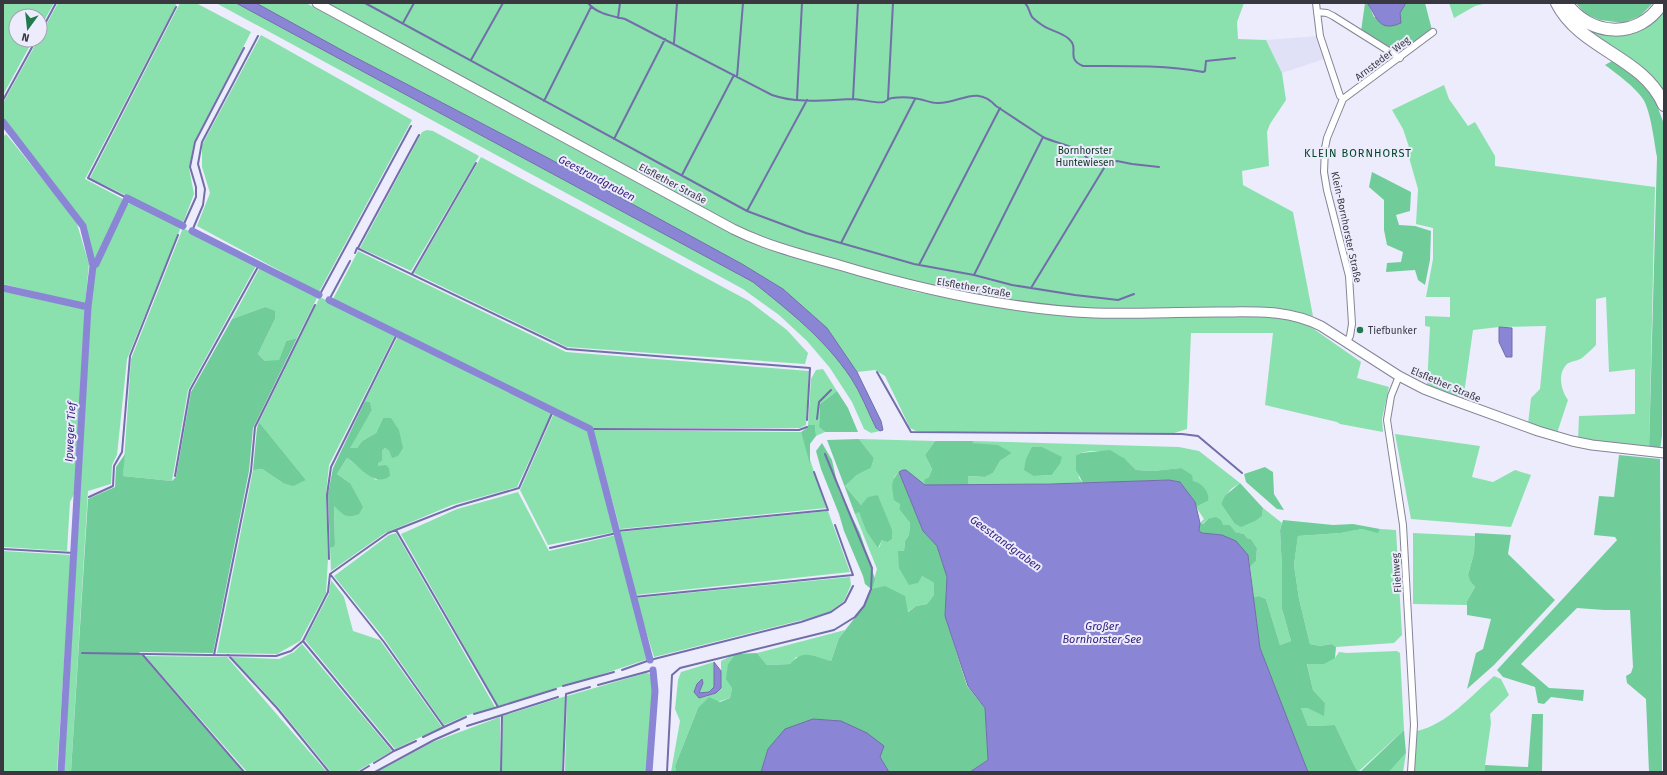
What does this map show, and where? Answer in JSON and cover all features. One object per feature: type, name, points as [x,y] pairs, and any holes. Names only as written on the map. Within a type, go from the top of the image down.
[{"type":"highway","points":[[1556,3],[1569,21],[1588,39],[1636,69],[1647,79],[1658,93],[1664,105]]},
{"type":"highway","points":[[1566,3],[1574,13],[1587,23],[1606,29],[1618,29],[1630,28],[1642,23],[1653,15],[1662,3]]},
{"type":"main road","name":"Elsflether Straße","points":[[316,3],[733,229],[778,248],[906,284],[949,294],[1026,307],[1096,313],[1258,312],[1291,314],[1310,320],[1399,376],[1424,389],[1450,399],[1553,436],[1592,445],[1664,453]]},
{"type":"street","points":[[1316,3],[1322,41],[1340,96],[1343,99]]},
{"type":"street","points":[[1318,12],[1327,13],[1333,16],[1400,58]]},
{"type":"street","name":"Arnsteder Weg","points":[[1343,99],[1433,32]]},
{"type":"street","name":"Klein-Bornhorster Straße","points":[[1343,99],[1327,138],[1324,172],[1327,190],[1349,276],[1352,324],[1350,336],[1347,342]]},
{"type":"street","name":"Fliehweg","points":[[1399,376],[1390,396],[1387,420],[1404,548],[1414,725],[1410,772]]},
{"type":"shaded area","points":[[1317,36],[1324,59],[1282,73],[1266,40]]},
{"type":"green space","points":[[3,3],[54,3],[48,14],[48,8],[8,8],[8,48],[29,48],[3,95]]},
{"type":"green space","points":[[58,3],[177,3],[85,179],[123,199],[96,261],[93,259],[83,223],[3,120],[3,103],[34,48],[48,48],[48,21]]},
{"type":"green space","points":[[180,3],[196,3],[251,32],[194,142],[189,168],[194,194],[183,223],[90,178]]},
{"type":"green space","points":[[216,3],[236,3],[753,282],[794,315],[830,350],[855,384],[876,428],[880,431],[871,433],[864,429],[852,402],[830,368],[807,341],[779,315],[743,289]]},
{"type":"green space","points":[[256,3],[306,3],[684,206],[731,233],[766,249],[916,292],[1019,311],[1081,317],[1261,316],[1289,319],[1308,325],[1361,362],[1357,378],[1389,387],[1382,419],[1383,432],[1340,424],[1337,422],[1265,405],[1273,333],[1191,333],[1187,429],[1174,433],[916,431],[910,428],[885,376],[875,370],[857,372],[827,328],[783,289],[742,264],[548,158],[347,53]]},
{"type":"green space","name":"Bornhorster Huntewiesen","points":[[325,3],[1244,3],[1237,22],[1238,39],[1266,40],[1282,73],[1286,100],[1270,124],[1267,132],[1269,166],[1242,171],[1243,185],[1293,212],[1313,316],[1290,310],[1262,308],[1099,309],[1037,305],[924,285],[774,243],[755,236]]},
{"type":"green space","points":[[1365,3],[1369,3],[1368,4],[1374,17],[1400,13],[1406,3],[1425,3],[1432,30],[1399,55],[1361,31]]},
{"type":"green space","points":[[1449,3],[1487,3],[1475,6],[1454,18]]},
{"type":"green space","points":[[1576,3],[1653,3],[1640,16],[1623,23],[1600,20],[1585,14]]},
{"type":"green space","points":[[1664,4],[1664,99],[1572,18],[1619,33]]},
{"type":"green space","points":[[261,35],[412,120],[319,292],[197,226],[210,193],[202,167],[202,145]]},
{"type":"green space","points":[[1612,61],[1624,67],[1653,95],[1664,124],[1662,436],[1660,450],[1649,449],[1657,157],[1652,127],[1646,105],[1643,99],[1626,81],[1605,65]]},
{"type":"green space","points":[[1444,85],[1449,99],[1468,126],[1475,122],[1495,156],[1495,166],[1655,187],[1649,449],[1578,439],[1579,416],[1635,414],[1635,369],[1609,372],[1606,297],[1596,299],[1596,345],[1579,360],[1567,364],[1562,372],[1561,382],[1563,392],[1568,400],[1557,433],[1528,424],[1531,398],[1540,389],[1546,326],[1499,327],[1473,330],[1463,401],[1427,386],[1430,327],[1425,326],[1425,316],[1450,317],[1450,297],[1426,297],[1433,259],[1433,228],[1416,224],[1418,189],[1408,154],[1410,150],[1403,129],[1392,110]]},
{"type":"green space","points":[[427,130],[433,131],[479,156],[411,271],[360,248],[422,132]]},
{"type":"green space","points":[[6,134],[77,224],[89,264],[85,304],[3,284],[3,137]]},
{"type":"green space","points":[[481,157],[749,301],[787,330],[808,353],[805,364],[567,347],[414,273]]},
{"type":"green space","points":[[1372,172],[1411,192],[1410,211],[1396,215],[1399,225],[1415,226],[1431,231],[1430,260],[1425,285],[1418,280],[1415,270],[1386,272],[1387,263],[1401,262],[1403,252],[1387,245],[1384,230],[1384,200],[1369,187]]},
{"type":"green space","points":[[132,203],[181,227],[127,359],[117,455],[112,465],[111,484],[88,491],[71,772],[64,772],[94,270],[126,204]]},
{"type":"green space","points":[[183,228],[256,266],[188,390],[172,481],[123,476],[131,359]]},
{"type":"green space","points":[[358,251],[566,352],[809,371],[806,425],[800,428],[593,428],[333,299]]},
{"type":"green space","points":[[260,267],[318,296],[297,338],[286,341],[279,361],[265,361],[258,354],[275,319],[265,307],[232,319]]},
{"type":"green space","points":[[3,290],[85,309],[75,492],[70,502],[67,551],[3,547]]},
{"type":"green space","points":[[320,297],[395,335],[329,465],[326,494],[328,559],[326,593],[300,641],[277,654],[217,653],[253,470],[262,469],[283,483],[306,480],[259,422]]},
{"type":"green space","points":[[265,307],[275,311],[275,319],[258,354],[265,361],[279,360],[286,341],[297,338],[253,428],[249,471],[213,653],[139,652],[243,772],[71,772],[88,499],[115,487],[116,467],[125,454],[123,476],[172,481],[176,477],[191,392],[232,319]]},
{"type":"green space","points":[[398,336],[552,412],[517,487],[452,505],[385,533],[331,571],[330,548],[334,547],[335,543],[334,506],[350,483],[337,474],[347,458],[376,480],[389,468],[386,466],[378,466],[378,462],[382,461],[382,451],[385,448],[389,451],[392,457],[391,418],[383,418],[376,433],[362,441],[357,448],[349,448],[372,410],[370,402],[365,401]]},
{"type":"green space","points":[[823,369],[837,391],[820,404],[819,427],[825,432],[816,436],[815,425],[808,425],[811,379],[816,370]]},
{"type":"green space","points":[[837,391],[848,408],[858,432],[825,432],[819,427],[820,404]]},
{"type":"green space","points":[[365,401],[370,402],[372,410],[350,448],[357,448],[362,441],[376,433],[383,418],[391,418],[399,430],[403,448],[398,456],[392,458],[389,451],[385,448],[382,451],[382,461],[378,463],[378,466],[386,465],[389,468],[390,476],[384,479],[373,478],[347,458],[337,474],[350,483],[363,507],[359,514],[348,516],[343,514],[334,506],[335,544],[334,547],[330,548],[328,494],[333,468]]},
{"type":"green space","points":[[554,413],[588,430],[615,532],[548,545],[520,490]]},
{"type":"green space","points":[[259,422],[306,480],[293,486],[283,483],[262,469],[253,470],[257,428]]},
{"type":"green space","points":[[808,425],[815,425],[816,436],[810,444],[810,464],[801,432],[807,428]]},
{"type":"green space","points":[[593,430],[801,432],[826,508],[620,529]]},
{"type":"green space","points":[[1395,434],[1480,446],[1472,477],[1493,482],[1515,470],[1531,475],[1511,527],[1411,519]]},
{"type":"green space","points":[[859,439],[935,441],[925,455],[932,469],[929,477],[925,480],[925,485],[906,470],[899,472],[894,477],[900,504],[899,509],[910,523],[909,535],[905,541],[904,551],[922,576],[934,583],[934,595],[927,604],[916,606],[907,612],[871,589],[877,569],[855,514],[859,511],[866,531],[879,548],[882,540],[886,516],[878,495],[861,505],[845,486],[857,475],[871,468],[874,458]]},
{"type":"green space","points":[[859,439],[874,458],[871,468],[857,475],[845,486],[861,505],[868,497],[878,495],[892,530],[892,539],[887,542],[882,540],[878,548],[866,531],[859,512],[855,514],[827,440]]},
{"type":"green space","points":[[935,441],[974,441],[972,443],[998,445],[1012,453],[1000,461],[993,473],[985,477],[968,476],[968,485],[925,485],[924,480],[929,477],[932,469],[925,455]]},
{"type":"green space","points":[[974,441],[1179,447],[1199,451],[1240,483],[1231,489],[1221,504],[1234,523],[1262,516],[1263,508],[1282,523],[1280,530],[1282,609],[1291,641],[1280,645],[1266,599],[1259,596],[1253,597],[1250,567],[1256,561],[1257,548],[1251,539],[1247,538],[1244,534],[1234,532],[1230,525],[1223,525],[1208,519],[1202,524],[1200,523],[1204,519],[1196,507],[1208,501],[1181,468],[1153,471],[1136,470],[1118,454],[1108,451],[1090,451],[1076,455],[1079,478],[1083,483],[968,485],[967,476],[985,477],[993,473],[1000,461],[1012,453],[971,443]],"holes":[[[1060,464],[1052,475],[1034,476]]]},
{"type":"green space","points":[[822,443],[832,460],[839,491],[860,533],[875,579],[872,589],[885,586],[905,596],[908,612],[916,606],[927,604],[934,595],[934,583],[922,576],[918,583],[909,585],[899,568],[898,551],[904,551],[905,541],[909,535],[910,523],[899,509],[900,504],[894,500],[892,488],[893,482],[894,478],[899,472],[923,531],[937,546],[947,577],[945,616],[967,686],[985,708],[988,760],[970,772],[889,772],[880,757],[768,749],[761,772],[676,772],[675,766],[698,708],[709,697],[720,702],[730,698],[732,688],[726,679],[728,664],[735,654],[757,653],[767,665],[790,664],[795,659],[804,655],[831,661],[839,638],[864,606],[871,589],[865,584],[821,469],[816,451]]},
{"type":"green space","points":[[1032,447],[1042,447],[1062,457],[1060,464],[1052,475],[1034,476],[1024,470],[1026,459]]},
{"type":"green space","points":[[1110,450],[1124,458],[1136,470],[1153,471],[1181,468],[1192,475],[1193,481],[1205,488],[1208,494],[1208,501],[1196,507],[1195,502],[1180,482],[1169,480],[1083,483],[1076,470],[1076,455],[1081,453]]},
{"type":"green space","points":[[1619,455],[1660,459],[1662,772],[1649,772],[1646,699],[1627,683],[1626,676],[1631,673],[1633,667],[1630,610],[1577,608],[1521,664],[1549,688],[1584,690],[1583,701],[1551,697],[1544,704],[1538,703],[1535,687],[1503,677],[1497,670],[1617,540],[1615,537],[1594,535],[1599,496],[1614,497]]},
{"type":"green space","points":[[1265,467],[1273,472],[1274,494],[1284,510],[1277,509],[1246,482],[1244,474]]},
{"type":"green space","points":[[1240,483],[1263,508],[1262,516],[1241,527],[1234,523],[1221,504],[1225,496]]},
{"type":"green space","points":[[518,492],[549,551],[616,535],[648,659],[498,706],[401,534],[457,509]]},
{"type":"green space","points":[[828,511],[850,572],[635,595],[619,532]]},
{"type":"green space","points":[[1216,517],[1221,520],[1223,525],[1230,525],[1235,532],[1244,534],[1247,538],[1251,539],[1257,548],[1256,561],[1250,567],[1248,555],[1222,535],[1201,533],[1199,531],[1200,523],[1203,524],[1208,519]]},
{"type":"green space","points":[[1283,520],[1333,525],[1353,524],[1380,529],[1378,533],[1362,529],[1341,533],[1298,536],[1294,565],[1299,599],[1310,644],[1320,646],[1332,644],[1336,647],[1335,658],[1324,664],[1307,664],[1313,690],[1325,703],[1324,716],[1307,708],[1301,708],[1308,726],[1335,725],[1358,772],[1308,772],[1260,648],[1253,597],[1259,596],[1266,599],[1280,645],[1291,641],[1282,609],[1280,530]]},
{"type":"green space","points":[[1362,529],[1378,532],[1380,529],[1396,530],[1402,635],[1394,643],[1336,647],[1332,644],[1320,646],[1310,644],[1299,599],[1294,565],[1298,536],[1341,533]]},
{"type":"green space","points":[[396,533],[495,707],[465,716],[444,725],[383,637],[334,576],[389,535]]},
{"type":"green space","points":[[1413,533],[1475,536],[1474,553],[1468,575],[1470,581],[1475,587],[1467,601],[1467,605],[1413,604]]},
{"type":"green space","points":[[1475,533],[1511,535],[1508,554],[1555,600],[1494,665],[1467,689],[1476,653],[1483,649],[1491,619],[1467,615],[1467,601],[1475,587],[1470,581],[1468,575],[1474,553]]},
{"type":"green space","points":[[3,551],[71,555],[57,772],[3,772]]},
{"type":"green space","points":[[850,577],[851,585],[844,601],[831,611],[806,619],[654,657],[636,598]]},
{"type":"green space","points":[[331,580],[344,597],[353,631],[380,640],[442,727],[395,749],[305,640],[329,594]]},
{"type":"green space","points":[[845,630],[839,638],[831,661],[796,657],[790,664],[767,665],[757,653]]},
{"type":"green space","points":[[302,644],[392,751],[356,772],[331,772],[279,708],[231,657],[279,659],[294,652]]},
{"type":"green space","points":[[1397,651],[1400,653],[1404,730],[1358,772],[1335,725],[1308,726],[1301,708],[1307,708],[1323,715],[1325,703],[1313,690],[1307,663],[1335,658],[1339,652]]},
{"type":"green space","points":[[735,654],[728,664],[732,688],[730,698],[698,708],[675,766],[676,772],[671,772],[680,721],[675,709],[678,680],[681,672],[714,662],[714,687],[709,692],[699,693],[703,683],[697,684],[699,698],[716,693],[721,688],[721,661]]},
{"type":"green space","points":[[145,656],[227,657],[327,772],[247,772]]},
{"type":"green space","points":[[646,673],[651,674],[653,691],[647,772],[565,772],[567,696]]},
{"type":"green space","points":[[1494,676],[1501,679],[1509,695],[1490,714],[1491,723],[1484,772],[1414,772],[1417,731],[1428,728],[1448,716]]},
{"type":"green space","points":[[566,696],[562,772],[502,772],[502,716]]},
{"type":"green space","points":[[1532,714],[1543,714],[1542,772],[1484,772],[1485,765],[1528,767]]},
{"type":"green space","points":[[500,717],[500,772],[377,772],[433,742]]},
{"type":"green space","points":[[1404,730],[1406,753],[1389,772],[1360,772]]},
{"type":"green space","points":[[1406,753],[1403,772],[1389,772]]},
{"type":"water","points":[[236,3],[256,3],[347,53],[548,158],[742,264],[783,289],[827,328],[857,372],[881,421],[883,430],[880,431],[876,428],[855,384],[830,350],[806,326],[753,282]]},
{"type":"water","points":[[1406,3],[1400,13],[1401,23],[1388,26],[1380,23],[1368,4]]},
{"type":"water","points":[[1499,327],[1512,328],[1512,357],[1506,357],[1499,342]]},
{"type":"water","name":"Großer Bornhorster See","points":[[906,470],[925,485],[1050,484],[1169,480],[1180,482],[1195,502],[1200,523],[1199,531],[1202,533],[1222,535],[1236,541],[1248,555],[1260,648],[1308,772],[970,772],[988,760],[985,708],[968,686],[945,616],[947,577],[937,546],[923,531],[899,472]]},
{"type":"water","points":[[714,662],[721,671],[721,688],[716,693],[699,698],[694,692],[697,684],[702,679],[703,683],[699,693],[709,692],[714,687]]},
{"type":"water","points":[[813,719],[841,721],[867,733],[884,746],[880,757],[889,772],[761,772],[768,749],[785,729]]},
{"type":"waterway","points":[[48,18],[56,3]]},
{"type":"waterway","points":[[365,3],[747,211],[806,233],[914,264],[974,275],[1012,285],[1075,295],[1118,300],[1134,294]]},
{"type":"waterway","points":[[403,23],[414,3]]},
{"type":"waterway","points":[[471,60],[503,3]]},
{"type":"waterway","points":[[588,3],[600,12],[625,19],[772,95],[782,98],[792,100],[822,101],[853,99],[885,102],[891,98],[898,97],[916,98],[932,103],[945,103],[968,97],[982,96],[1043,137],[1075,149],[1081,152],[1089,160],[1103,167],[1109,163],[1117,161],[1159,167]]},
{"type":"waterway","points":[[618,18],[620,3]]},
{"type":"waterway","points":[[674,43],[677,3]]},
{"type":"waterway","points":[[737,77],[743,3]]},
{"type":"waterway","points":[[797,99],[802,3]]},
{"type":"waterway","points":[[853,99],[858,3]]},
{"type":"waterway","points":[[888,99],[893,3]]},
{"type":"waterway","points":[[1025,3],[1032,17],[1045,27],[1069,39],[1073,46],[1075,60],[1083,66],[1158,67],[1203,72],[1205,71],[1206,61],[1235,58]]},
{"type":"waterway","points":[[127,198],[88,178],[176,7]]},
{"type":"waterway","points":[[544,101],[591,7]]},
{"type":"waterway","points":[[192,231],[203,205],[205,189],[198,164],[202,142],[258,36]]},
{"type":"waterway","points":[[614,139],[665,39]]},
{"type":"waterway","points":[[3,100],[32,48]]},
{"type":"waterway","points":[[183,226],[196,197],[196,187],[190,167],[195,142],[244,48]]},
{"type":"waterway","points":[[682,175],[734,75]]},
{"type":"waterway","points":[[841,243],[915,99]]},
{"type":"waterway","points":[[747,211],[807,100]]},
{"type":"waterway","points":[[919,265],[1000,108]]},
{"type":"waterway","name":"Ipweger Tief","points":[[3,122],[83,226],[93,266],[88,307],[61,772]]},
{"type":"waterway","points":[[319,296],[411,126]]},
{"type":"waterway","points":[[358,248],[419,135]]},
{"type":"waterway","points":[[974,275],[1043,137]]},
{"type":"waterway","points":[[412,274],[476,163]]},
{"type":"waterway","points":[[1031,288],[1104,168]]},
{"type":"waterway","points":[[93,266],[96,264],[127,198],[183,226]]},
{"type":"waterway","points":[[192,231],[319,295]]},
{"type":"waterway","points":[[89,497],[113,486],[114,466],[122,452],[130,356],[178,235]]},
{"type":"waterway","points":[[355,253],[357,248],[567,349],[810,368],[807,420]]},
{"type":"waterway","points":[[329,300],[350,261]]},
{"type":"waterway","points":[[175,476],[190,390],[259,265]]},
{"type":"waterway","points":[[3,288],[88,307]]},
{"type":"waterway","points":[[329,300],[590,429],[650,660]]},
{"type":"waterway","points":[[214,655],[251,471],[255,427],[315,305]]},
{"type":"waterway","points":[[329,559],[327,495],[331,467],[397,334]]},
{"type":"waterway","points":[[877,372],[911,432],[1182,434],[1198,436],[1242,473]]},
{"type":"waterway","points":[[817,419],[819,402],[831,390]]},
{"type":"waterway","points":[[82,653],[276,656],[291,651],[303,641],[328,592],[330,574],[388,533],[457,506],[519,488],[553,411]]},
{"type":"waterway","points":[[590,429],[799,430],[807,427]]},
{"type":"waterway","points":[[667,772],[672,675],[680,668],[834,630],[855,617],[864,606],[871,589],[872,568],[825,454]]},
{"type":"waterway","points":[[617,531],[828,510],[814,472]]},
{"type":"waterway","points":[[634,597],[853,575],[835,525]]},
{"type":"waterway","points":[[396,530],[498,707],[556,689]]},
{"type":"waterway","points":[[550,548],[617,533]]},
{"type":"waterway","points":[[3,549],[74,553]]},
{"type":"waterway","points":[[330,574],[384,642],[444,727],[423,737]]},
{"type":"waterway","points":[[622,670],[650,660],[801,622],[831,612],[845,602],[853,586]]},
{"type":"waterway","points":[[303,641],[394,751],[374,763]]},
{"type":"waterway","points":[[142,654],[244,772]]},
{"type":"waterway","points":[[228,655],[277,708],[329,772]]},
{"type":"waterway","points":[[598,685],[653,670]]},
{"type":"waterway","points":[[649,772],[655,691],[653,670]]},
{"type":"waterway","points":[[563,686],[614,672]]},
{"type":"waterway","points":[[563,772],[566,694],[590,687]]},
{"type":"waterway","points":[[502,715],[558,697]]},
{"type":"waterway","points":[[474,714],[498,707]]},
{"type":"waterway","points":[[467,726],[502,715],[501,772]]},
{"type":"waterway","points":[[444,727],[466,717]]},
{"type":"waterway","points":[[375,772],[434,740],[459,729]]},
{"type":"waterway","points":[[394,751],[416,741]]},
{"type":"waterway","points":[[359,772],[369,766]]},
{"type":"place","name":"Tiefbunker","points":[[1360,330]]},
{"type":"district","name":"KLEIN BORNHORST","points":[[1358,153]]},
{"type":"water label","name":"Geestrandgraben","points":[[597,178]]},
{"type":"water label","name":"Geestrandgraben","points":[[1006,543]]}]
